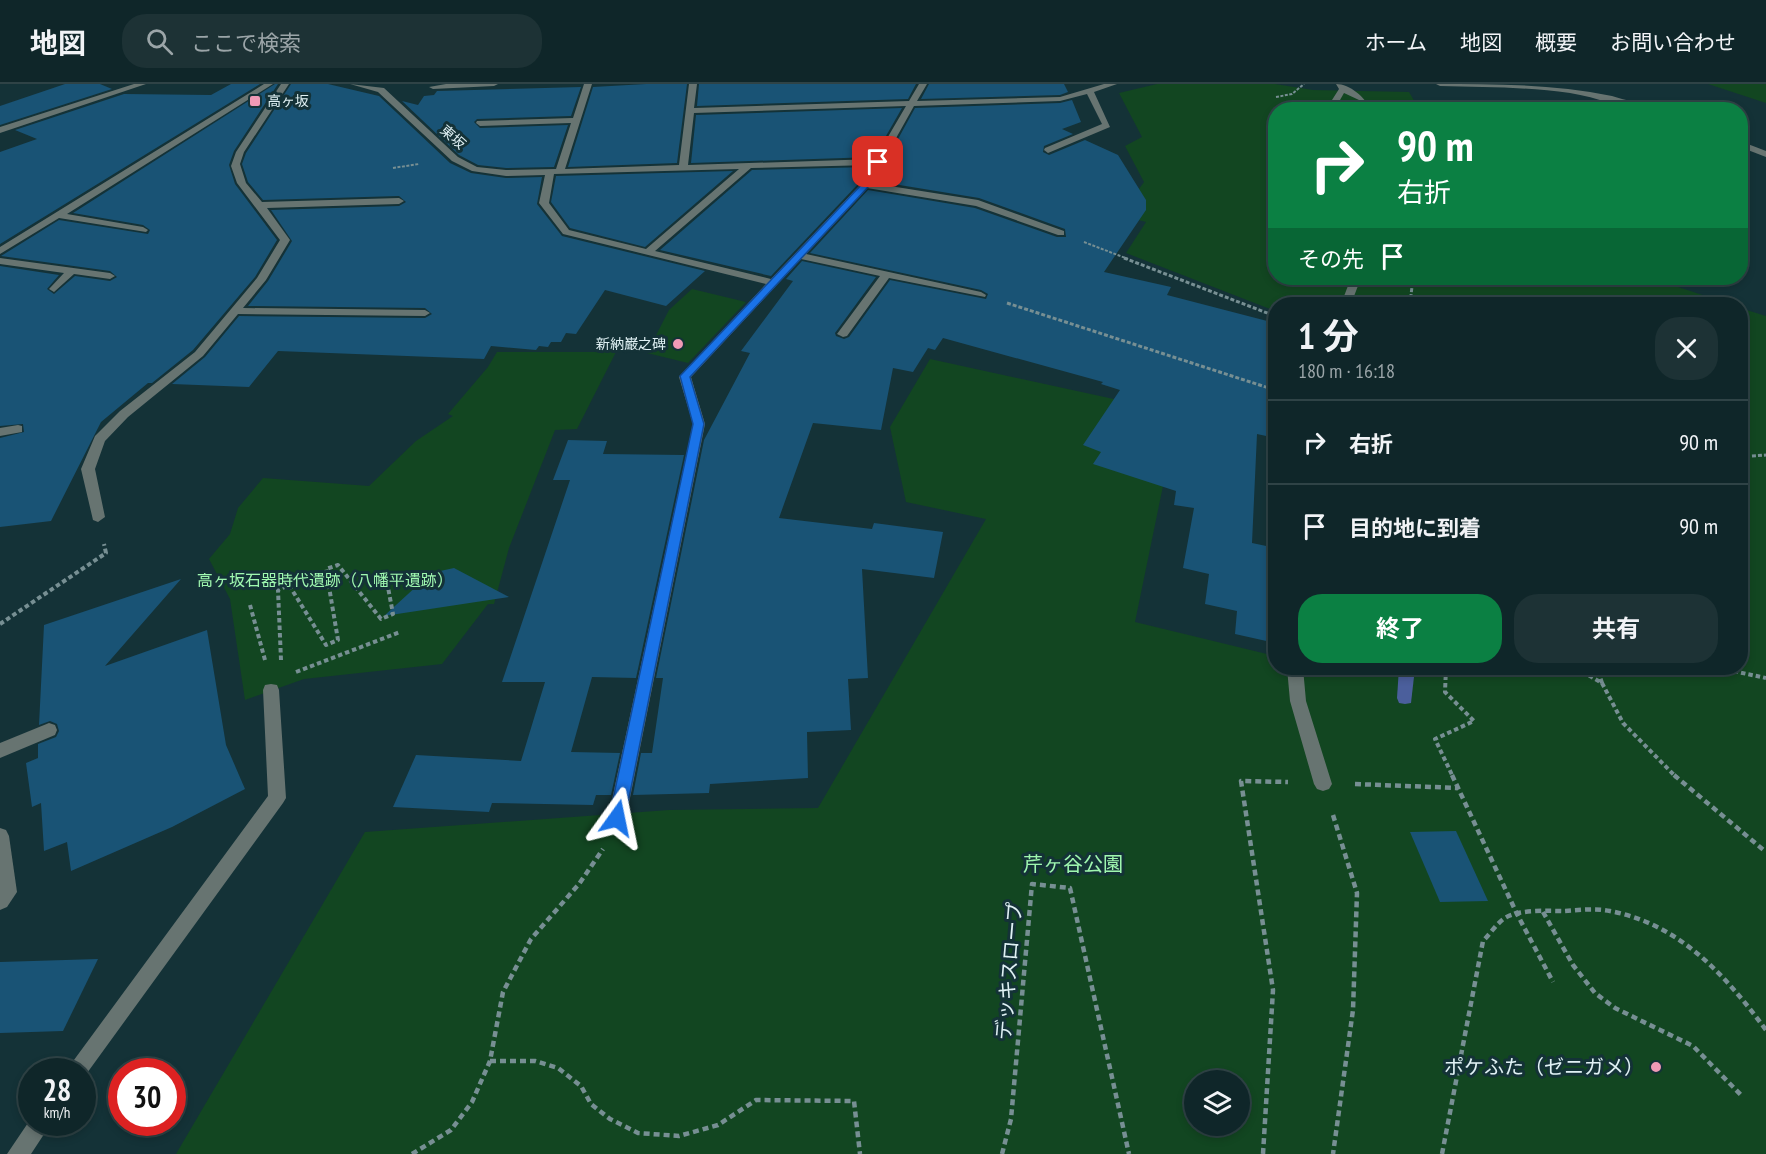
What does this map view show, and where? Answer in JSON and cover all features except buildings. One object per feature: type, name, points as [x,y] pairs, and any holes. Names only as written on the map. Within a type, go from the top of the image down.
[{"type":"street","points":[[0,130],[142,84]]},
{"type":"street","points":[[0,251],[269,84]]},
{"type":"street","points":[[98,517],[88,469],[99,439],[124,414],[199,354],[261,280],[285,240],[279,225],[237,176],[235,165],[240,152],[285,84]]},
{"type":"street","points":[[354,84],[381,90],[390,84]]},
{"type":"street","points":[[433,87],[492,84]]},
{"type":"street","points":[[588,84],[544,203],[566,232],[774,283]]},
{"type":"street","points":[[683,167],[693,84]]},
{"type":"street","points":[[617,818],[699,424],[685,376],[801,256],[865,185],[923,84]]},
{"type":"street","points":[[690,111],[1060,99],[1113,84]]},
{"type":"street","points":[[1440,84],[1563,89],[1609,96],[1626,102]]},
{"type":"street","points":[[1337,102],[1336,99],[1342,86],[1363,102]]},
{"type":"street","name":"東坂","points":[[381,90],[455,159],[475,169],[506,173],[878,162]]},
{"type":"street","points":[[1048,150],[1107,125],[1090,91]]},
{"type":"street","points":[[480,123],[576,120]]},
{"type":"street","points":[[1748,147],[1766,154]]},
{"type":"street","points":[[648,252],[748,166]]},
{"type":"street","points":[[865,185],[978,203],[1061,234]]},
{"type":"street","points":[[260,205],[399,201]]},
{"type":"street","points":[[57,216],[143,230]]},
{"type":"street","points":[[801,256],[981,295]]},
{"type":"street","points":[[0,261],[110,276]]},
{"type":"street","points":[[54,289],[71,271]]},
{"type":"street","points":[[843,334],[886,274]]},
{"type":"street","points":[[236,311],[425,313]]},
{"type":"street","points":[[0,432],[18,429]]},
{"type":"street","points":[[1296,675],[1298,701],[1323,784]]},
{"type":"street","points":[[87,1058],[277,798],[270,683]]},
{"type":"street","points":[[0,751],[49,730]]},
{"type":"street","points":[[0,836],[8,892],[0,901]]},
{"type":"street","points":[[18,1154],[31,1136]]},
{"type":"path","points":[[1276,97],[1293,94],[1304,84]]},
{"type":"path","points":[[1061,234],[1268,313]]},
{"type":"path","points":[[981,295],[1268,388]]},
{"type":"path","points":[[1748,456],[1766,455]]},
{"type":"path","points":[[0,624],[106,553],[98,517]]},
{"type":"path","points":[[270,683],[282,670],[278,590],[289,585],[326,645],[338,640],[326,569],[338,565],[381,619],[393,614],[387,582]]},
{"type":"path","points":[[250,605],[270,683]]},
{"type":"path","points":[[270,683],[400,632]]},
{"type":"path","points":[[1748,674],[1766,678]]},
{"type":"path","points":[[1446,675],[1445,692],[1474,721],[1435,739],[1517,914],[1553,982]]},
{"type":"path","points":[[1588,675],[1602,683]]},
{"type":"path","points":[[1599,675],[1623,723],[1661,764],[1766,852]]},
{"type":"path","points":[[1263,1154],[1273,990],[1241,781],[1458,788]]},
{"type":"path","points":[[1323,784],[1357,893],[1353,1010],[1333,1154]]},
{"type":"path","points":[[412,1154],[451,1130],[472,1102],[490,1060],[503,992],[531,939],[579,884],[607,843],[617,818]]},
{"type":"path","name":"デッキスロープ","points":[[1002,1154],[1011,1119],[1032,884],[1070,888],[1122,1133],[1129,1154]]},
{"type":"path","points":[[1442,1154],[1483,941],[1499,922],[1517,914],[1611,911],[1649,923],[1695,948],[1718,968],[1766,1030]]},
{"type":"path","points":[[1543,912],[1581,977],[1595,993],[1619,1008],[1687,1042],[1711,1061],[1741,1095]]},
{"type":"path","points":[[490,1060],[535,1061],[558,1068],[581,1086],[591,1104],[610,1119],[638,1133],[679,1136],[717,1125],[756,1100],[854,1101],[860,1154]]},
{"type":"green space","points":[[1157,84],[1275,84],[1313,90],[1409,92],[1415,102],[1268,102],[1268,285],[1672,285],[1709,297],[1268,297],[1268,308],[1126,253],[1146,222],[1120,215],[1144,182],[1125,146],[1142,137],[1119,93]]},
{"type":"green space","points":[[1708,84],[1766,84],[1766,103]]},
{"type":"green space","points":[[692,289],[746,302],[688,363],[647,353],[669,310]]},
{"type":"green space","name":"芹ヶ谷公園","points":[[1748,310],[1766,316],[1766,1154],[176,1154],[365,832],[669,810],[818,808],[986,519],[906,502],[890,427],[930,359],[1178,413],[1135,622],[1268,654],[1268,675],[1748,675]]},
{"type":"green space","name":"高ヶ坂石器時代遺跡（八幡平遺跡）","points":[[497,352],[616,352],[577,429],[555,430],[509,548],[494,604],[488,604],[442,664],[304,679],[245,700],[230,599],[209,559],[230,534],[238,508],[263,478],[369,486],[416,441],[453,416],[448,414],[488,367]]},
{"type":"waterway","points":[[1405,698],[1407,675]]},
{"type":"place","name":"高ヶ坂","points":[[255,101]]},
{"type":"place","name":"新納巌之碑","points":[[678,344]]},
{"type":"place","name":"ポケふた（ゼニガメ）","points":[[1656,1067]]},
{"type":"route","points":[[617,818],[699,424],[685,376],[801,256],[865,185],[878,162]]}]
